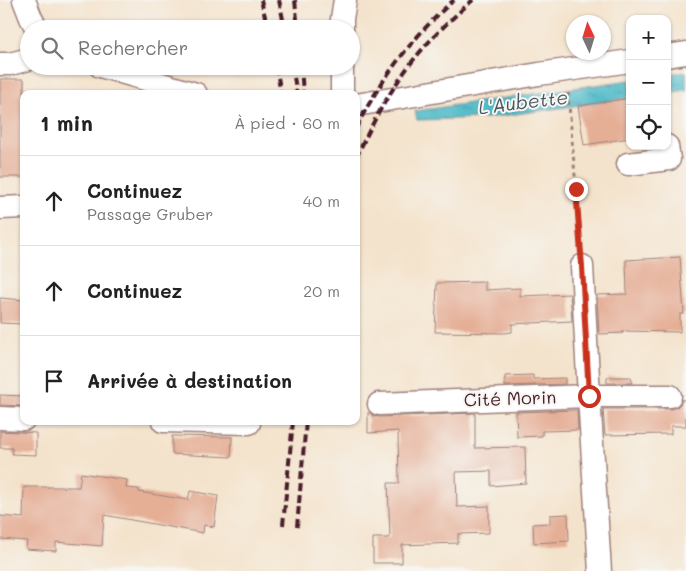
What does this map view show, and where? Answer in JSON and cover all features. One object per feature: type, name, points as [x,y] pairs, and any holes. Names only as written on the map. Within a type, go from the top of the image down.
[{"type":"street","points":[[342,20],[345,0]]},
{"type":"street","points":[[671,55],[686,53]]},
{"type":"street","points":[[0,64],[20,61]]},
{"type":"street","points":[[360,104],[539,74],[626,62]]},
{"type":"street","points":[[131,75],[182,90]]},
{"type":"street","points":[[342,75],[342,90]]},
{"type":"street","points":[[628,164],[669,159],[668,150]]},
{"type":"street","points":[[0,208],[20,207]]},
{"type":"street","points":[[582,266],[600,571]]},
{"type":"street","name":"Cité Morin","points":[[379,404],[589,396],[670,396]]},
{"type":"street","points":[[0,418],[20,419]]},
{"type":"path","points":[[570,112],[582,266]]},
{"type":"water","points":[[686,72],[686,90],[671,92],[671,74]]},
{"type":"water","name":"L'Aubette","points":[[626,81],[626,99],[487,118],[417,120],[415,111]]},
{"type":"building","points":[[0,79],[24,79],[24,90],[20,90],[20,177],[0,177]]},
{"type":"building","points":[[626,99],[626,139],[584,145],[578,106]]},
{"type":"building","points":[[680,257],[684,314],[680,314],[680,332],[623,331],[623,333],[599,334],[597,295],[627,294],[626,260]]},
{"type":"building","points":[[485,282],[485,290],[520,288],[520,296],[570,294],[572,321],[512,324],[512,332],[505,333],[435,332],[437,283]]},
{"type":"building","points":[[0,298],[20,300],[20,324],[0,323]]},
{"type":"building","points":[[533,375],[533,379],[565,378],[565,384],[505,386],[505,376]]},
{"type":"building","points":[[607,377],[631,377],[632,383],[607,383]]},
{"type":"building","points":[[0,395],[20,396],[20,406],[0,405]]},
{"type":"building","points":[[682,400],[686,400],[686,426],[671,426],[671,434],[605,435],[603,409],[670,409],[677,407]]},
{"type":"building","points":[[577,410],[578,430],[542,431],[542,436],[517,437],[516,412]]},
{"type":"building","points":[[368,412],[373,416],[380,417],[475,413],[475,448],[525,447],[526,483],[491,486],[491,471],[456,472],[457,507],[489,506],[489,533],[458,534],[458,543],[402,545],[402,563],[373,563],[373,538],[390,538],[388,483],[399,483],[398,431],[368,433]]},
{"type":"building","points":[[0,431],[36,433],[36,455],[12,454],[12,448],[0,448]]},
{"type":"building","points":[[172,436],[232,437],[231,457],[172,454]]},
{"type":"building","points":[[81,473],[127,480],[126,488],[139,489],[139,492],[188,500],[190,491],[218,496],[214,527],[204,525],[203,533],[104,515],[102,546],[56,542],[56,551],[26,549],[27,541],[0,539],[0,516],[23,518],[24,487],[79,487]]},
{"type":"building","points":[[568,514],[569,541],[534,543],[533,524],[550,523],[550,515]]},
{"type":"railway","points":[[261,0],[266,20]]},
{"type":"railway","points":[[279,0],[283,20]]},
{"type":"railway","points":[[295,0],[297,20]]},
{"type":"railway","points":[[360,120],[399,59],[425,28],[454,0]]},
{"type":"railway","points":[[360,150],[382,106],[406,69],[435,35],[473,0]]},
{"type":"railway","points":[[278,75],[280,90]]},
{"type":"railway","points":[[294,75],[296,90]]},
{"type":"railway","points":[[302,75],[303,90]]},
{"type":"railway","points":[[283,525],[293,425]]},
{"type":"railway","points":[[297,527],[306,425]]},
{"type":"route","points":[[576,189],[589,396]]}]
